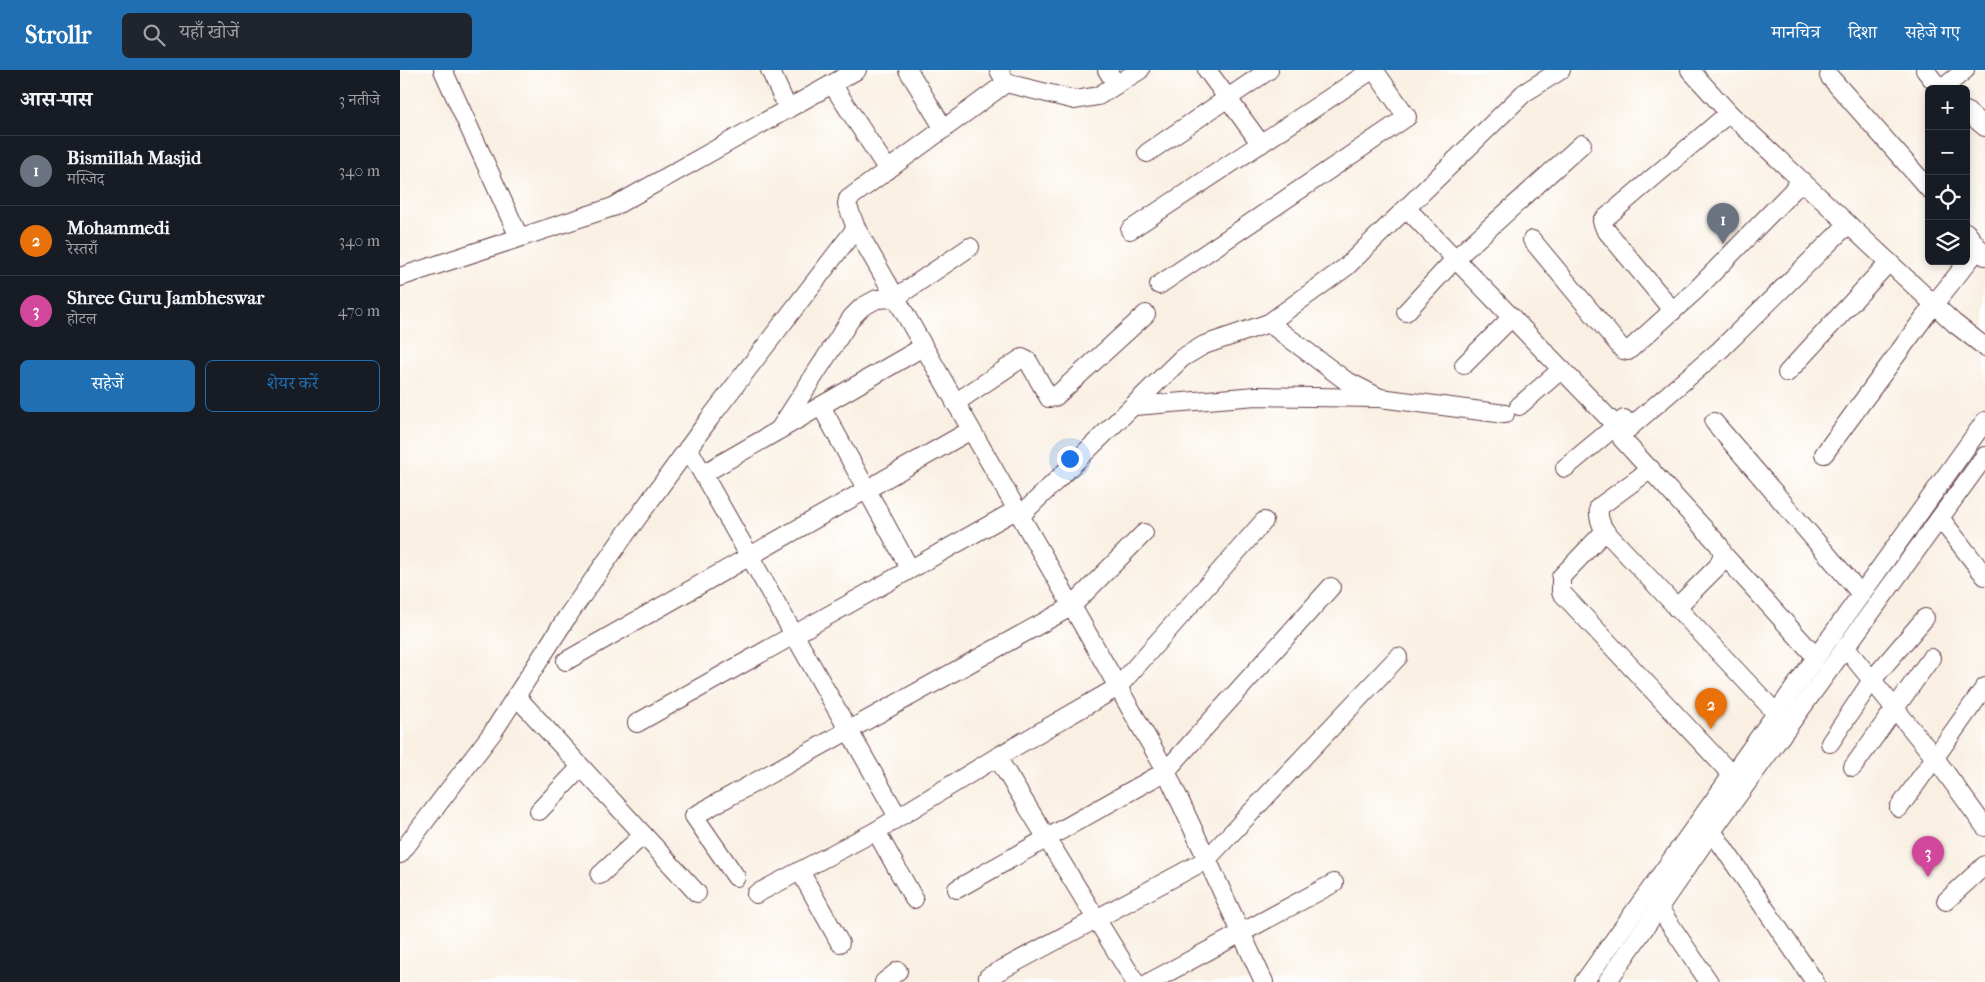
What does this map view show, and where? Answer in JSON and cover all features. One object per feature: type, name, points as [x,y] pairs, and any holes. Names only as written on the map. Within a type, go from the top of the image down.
[{"type":"street","points":[[443,70],[519,237]]},
{"type":"street","points":[[770,70],[788,109]]},
{"type":"street","points":[[400,277],[613,207],[856,70]]},
{"type":"street","points":[[908,70],[944,129]]},
{"type":"street","points":[[1140,70],[1112,77],[1098,96],[1075,100],[1003,77],[944,129],[848,199],[847,204],[856,228],[895,298],[1166,771],[1264,982]]},
{"type":"street","points":[[1207,70],[1227,100],[1261,144]]},
{"type":"street","points":[[1148,153],[1269,70]]},
{"type":"street","points":[[1130,230],[1373,70],[1407,118],[1159,285]]},
{"type":"street","points":[[637,723],[910,569],[1018,513],[1134,406],[1182,358],[1204,346],[1269,323],[1356,259],[1524,93],[1560,70]]},
{"type":"street","points":[[1690,70],[1729,113],[1934,304],[1985,347]]},
{"type":"street","points":[[1925,70],[1938,85]]},
{"type":"street","points":[[1946,85],[1965,70]]},
{"type":"street","points":[[1829,76],[1925,184]]},
{"type":"street","points":[[832,84],[888,170]]},
{"type":"street","points":[[1673,311],[1605,229],[1602,221],[1729,113]]},
{"type":"street","points":[[1970,114],[1985,127]]},
{"type":"street","points":[[1406,312],[1455,259],[1582,144]]},
{"type":"street","points":[[1532,240],[1623,350],[1628,351],[1696,290],[1802,180]]},
{"type":"street","points":[[1414,216],[1619,429],[1622,439],[1719,545],[1723,554],[1816,657]]},
{"type":"street","points":[[1566,468],[1720,350],[1848,224]]},
{"type":"street","points":[[400,854],[458,780],[516,696],[567,617],[688,448],[856,228]]},
{"type":"street","points":[[1824,454],[1934,304],[1982,252],[1970,237]]},
{"type":"street","points":[[779,430],[852,317],[862,307],[877,299],[895,298],[970,247]]},
{"type":"street","points":[[1787,373],[1889,262]]},
{"type":"street","points":[[955,402],[1022,358],[1028,361],[1048,398],[1055,397],[1146,314]]},
{"type":"street","points":[[1464,365],[1512,318]]},
{"type":"street","points":[[1269,323],[1345,380],[1380,398]]},
{"type":"street","points":[[703,474],[924,347]]},
{"type":"street","points":[[1134,406],[1256,396],[1380,398],[1512,410],[1562,369]]},
{"type":"street","points":[[821,406],[910,569]]},
{"type":"street","points":[[1619,429],[1634,410]]},
{"type":"street","points":[[1584,982],[1985,421]]},
{"type":"street","points":[[1714,422],[1861,594]]},
{"type":"street","points":[[566,661],[751,558],[971,430]]},
{"type":"street","points":[[688,448],[898,818]]},
{"type":"street","points":[[1607,982],[1712,831],[1985,456]]},
{"type":"street","points":[[1651,469],[1599,507],[1598,514],[1605,531],[1776,713]]},
{"type":"street","points":[[1940,518],[1985,576]]},
{"type":"street","points":[[756,894],[876,831],[997,757],[1118,688],[1264,520]]},
{"type":"street","points":[[1605,531],[1561,577],[1561,592],[1732,775]]},
{"type":"street","points":[[736,877],[694,816],[848,728],[1071,607],[1144,533]]},
{"type":"street","points":[[1676,608],[1718,566],[1723,554]]},
{"type":"street","points":[[957,889],[1166,771],[1331,588]]},
{"type":"street","points":[[1830,743],[1872,680],[1924,618]]},
{"type":"street","points":[[1845,646],[1935,758],[1985,827]]},
{"type":"street","points":[[988,977],[1206,860],[1398,657]]},
{"type":"street","points":[[1852,767],[1930,658]]},
{"type":"street","points":[[1899,808],[1985,687]]},
{"type":"street","points":[[516,696],[696,892]]},
{"type":"street","points":[[997,757],[1098,918],[1135,982]]},
{"type":"street","points":[[540,811],[581,767]]},
{"type":"street","points":[[876,831],[914,899]]},
{"type":"street","points":[[1712,831],[1815,982]]},
{"type":"street","points":[[600,875],[643,835]]},
{"type":"street","points":[[1946,901],[1985,865]]},
{"type":"street","points":[[800,871],[840,943]]},
{"type":"street","points":[[1150,982],[1334,883]]},
{"type":"street","points":[[1659,908],[1708,982]]},
{"type":"place","name":"Bismillah Masjid","points":[[1723,244]]},
{"type":"place","name":"Mohammedi","points":[[1711,729]]},
{"type":"place","name":"Shree Guru Jambheswar","points":[[1928,877]]}]
